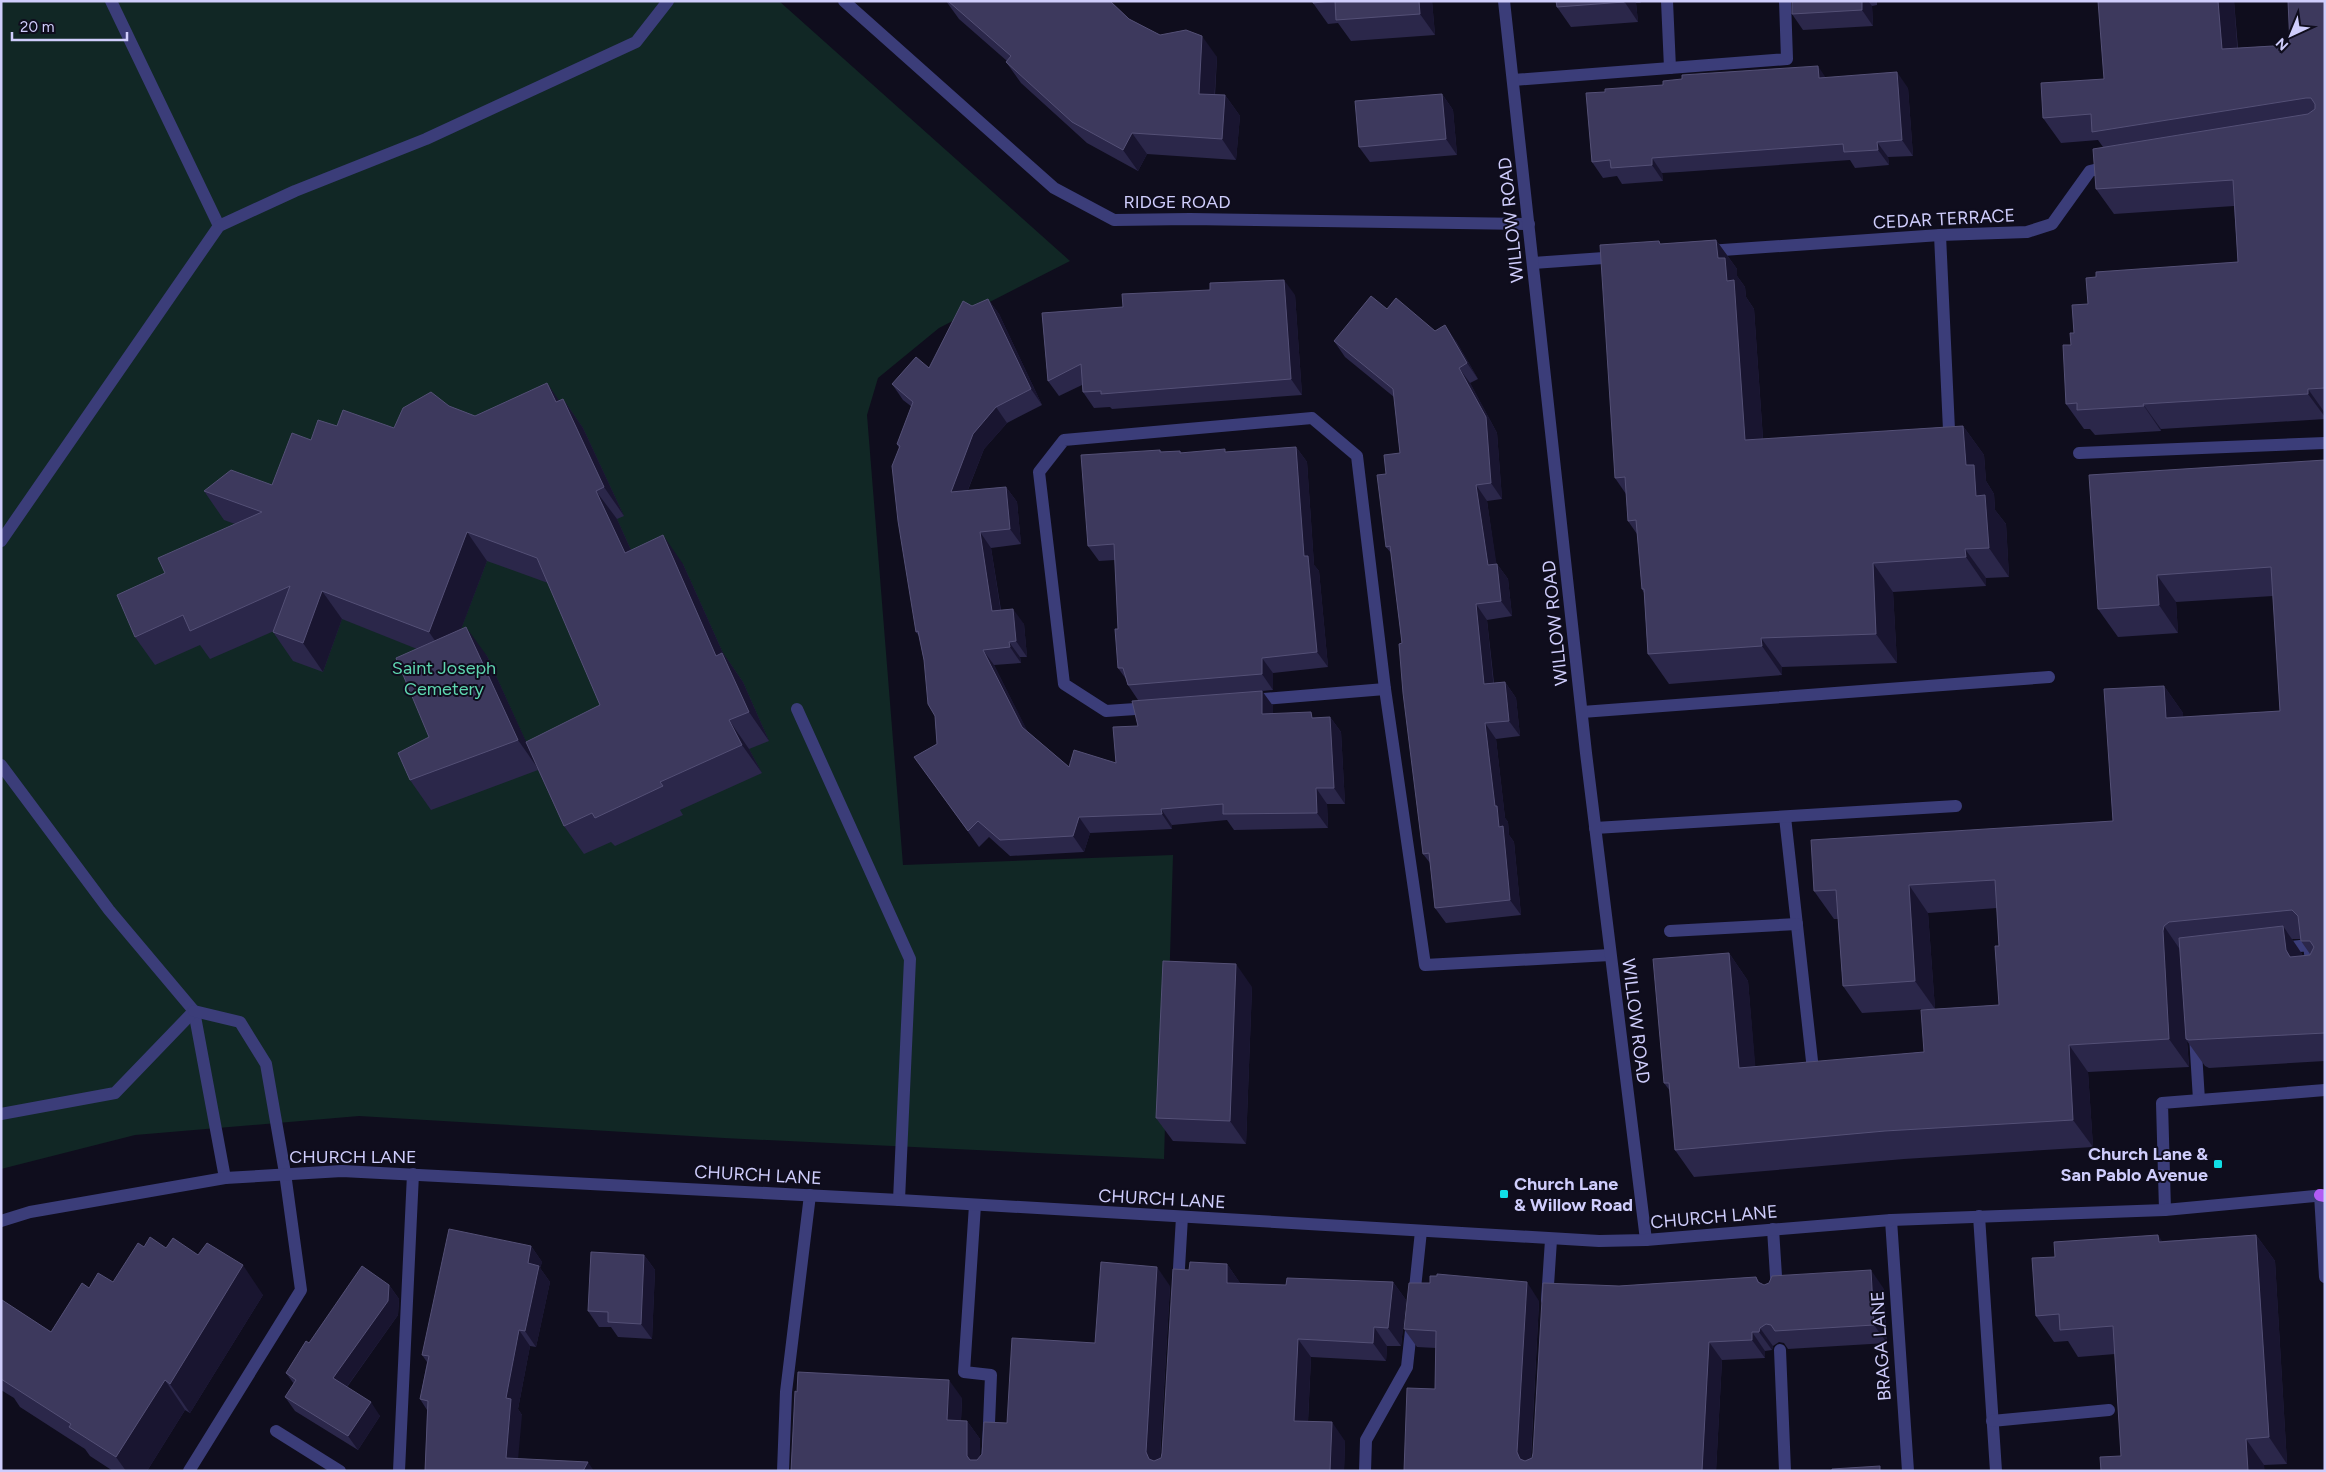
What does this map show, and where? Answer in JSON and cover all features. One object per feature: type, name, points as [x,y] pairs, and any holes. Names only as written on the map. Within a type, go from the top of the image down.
[{"type":"street","points":[[111,1],[218,226]]},
{"type":"street","points":[[1,541],[218,226],[294,191],[426,139],[636,42],[668,1]]},
{"type":"street","name":"RIDGE ROAD","points":[[844,1],[1054,188],[1114,220],[1190,219],[1529,224]]},
{"type":"street","name":"WILLOW ROAD","points":[[1504,1],[1595,828],[1646,1240]]},
{"type":"street","points":[[1667,1],[1670,68]]},
{"type":"street","points":[[1513,80],[1788,59],[1785,1]]},
{"type":"street","name":"CEDAR TERRACE","points":[[1697,252],[1940,235],[2026,232],[2052,224],[2090,171],[2126,162]]},
{"type":"street","points":[[1940,235],[1949,430]]},
{"type":"street","points":[[1533,264],[1629,256]]},
{"type":"street","points":[[1165,707],[1106,711],[1064,684],[1039,472],[1064,440],[1312,418],[1357,456],[1385,689],[1425,965],[1610,955]]},
{"type":"street","points":[[2079,453],[2325,443]]},
{"type":"street","points":[[1582,712],[2049,678]]},
{"type":"street","points":[[1235,701],[1385,689]]},
{"type":"street","points":[[797,709],[910,959],[899,1200]]},
{"type":"street","points":[[1,765],[109,910],[194,1011],[225,1178]]},
{"type":"street","points":[[1595,828],[1956,806]]},
{"type":"street","points":[[1785,817],[1812,1061]]},
{"type":"street","points":[[1670,931],[1797,924]]},
{"type":"street","points":[[2272,949],[2309,945],[2313,977],[2325,976]]},
{"type":"street","points":[[1,1114],[115,1093],[194,1011]]},
{"type":"street","points":[[189,1471],[301,1290],[285,1174],[266,1064],[240,1022],[194,1011]]},
{"type":"street","points":[[2194,1024],[2199,1100]]},
{"type":"street","points":[[2165,1210],[2162,1104],[2325,1090]]},
{"type":"street","name":"CHURCH LANE","points":[[1,1221],[30,1212],[225,1178],[342,1171],[899,1200],[1550,1240],[1646,1240],[1890,1220],[2165,1210],[2323,1196]]},
{"type":"street","points":[[399,1471],[413,1174]]},
{"type":"street","points":[[783,1471],[786,1392],[810,1195]]},
{"type":"street","points":[[2323,1196],[2325,1277]]},
{"type":"street","points":[[975,1205],[964,1372],[991,1375],[987,1471]]},
{"type":"street","points":[[1979,1216],[1996,1471]]},
{"type":"street","points":[[1177,1298],[1182,1218]]},
{"type":"street","name":"BRAGA LANE","points":[[1890,1220],[1908,1471]]},
{"type":"street","points":[[1774,1229],[1777,1295]]},
{"type":"street","points":[[1365,1471],[1366,1440],[1407,1367],[1421,1231]]},
{"type":"street","points":[[1546,1309],[1550,1240]]},
{"type":"street","points":[[1780,1350],[1785,1471]]},
{"type":"street","points":[[1992,1421],[2109,1410]]},
{"type":"street","points":[[276,1431],[340,1471]]},
{"type":"green space","name":"Saint Joseph Cemetery","points":[[1,1],[779,1],[1070,261],[939,328],[878,378],[867,415],[903,865],[1173,855],[1164,1159],[724,1138],[359,1116],[135,1135],[1,1169]]},
{"type":"building","points":[[948,1],[1110,1],[1129,19],[1160,35],[1186,30],[1202,36],[1199,94],[1225,95],[1222,139],[1132,133],[1123,150],[1072,122],[1006,62],[1011,56]]},
{"type":"building","points":[[1313,1],[1332,1],[1313,3]]},
{"type":"building","points":[[1335,1],[1419,1],[1420,14],[1336,20]]},
{"type":"building","points":[[1556,1],[1624,1],[1624,2],[1557,7]]},
{"type":"building","points":[[1792,1],[1862,1],[1862,10],[1792,14]]},
{"type":"building","points":[[2098,1],[2218,1],[2222,49],[2290,45],[2288,1],[2325,1],[2325,388],[2308,389],[2308,394],[2143,404],[2144,406],[2077,410],[2077,403],[2066,404],[2063,345],[2071,345],[2070,333],[2074,333],[2072,305],[2088,304],[2086,278],[2096,277],[2096,272],[2238,262],[2233,180],[2096,189],[2093,149],[2308,114],[2315,109],[2315,104],[2311,98],[2306,98],[2092,132],[2091,114],[2043,118],[2041,83],[2104,79]]},
{"type":"building","points":[[1818,66],[1819,78],[1897,72],[1902,140],[1877,142],[1878,150],[1844,152],[1843,144],[1652,158],[1652,165],[1611,168],[1610,160],[1592,162],[1586,93],[1605,92],[1605,89],[1663,85],[1663,81],[1682,79],[1682,75]]},
{"type":"building","points":[[1442,94],[1446,139],[1359,147],[1355,101]]},
{"type":"building","points":[[1716,240],[1718,258],[1725,258],[1727,281],[1734,280],[1745,440],[1963,426],[1966,465],[1974,465],[1976,496],[1985,495],[1989,548],[1965,549],[1966,557],[1873,563],[1876,634],[1761,638],[1762,646],[1648,654],[1644,589],[1642,589],[1636,520],[1628,521],[1625,477],[1615,478],[1600,245],[1659,241],[1660,244]]},
{"type":"building","points":[[1284,280],[1291,379],[1101,394],[1101,391],[1083,392],[1081,364],[1048,381],[1042,313],[1123,307],[1122,294],[1210,290],[1210,283]]},
{"type":"building","points":[[1371,296],[1387,309],[1396,298],[1435,331],[1445,325],[1467,363],[1459,368],[1486,417],[1491,483],[1476,485],[1488,565],[1497,564],[1501,601],[1476,604],[1484,684],[1505,682],[1509,721],[1485,723],[1495,806],[1497,806],[1499,827],[1503,826],[1510,900],[1435,908],[1429,853],[1423,854],[1403,693],[1399,644],[1402,643],[1390,546],[1386,547],[1377,475],[1386,474],[1384,455],[1400,453],[1393,389],[1334,341]]},
{"type":"building","points":[[988,299],[1031,389],[996,407],[973,434],[951,492],[1006,487],[1010,529],[980,532],[992,611],[1013,609],[1016,641],[1009,642],[1010,647],[983,650],[1022,727],[1069,767],[1074,750],[1116,763],[1113,727],[1138,726],[1132,701],[1262,691],[1262,714],[1311,712],[1312,718],[1330,717],[1334,788],[1316,788],[1317,813],[1223,814],[1223,804],[1161,809],[1162,814],[1079,817],[1073,836],[1000,840],[978,821],[968,831],[914,757],[937,744],[935,716],[928,704],[924,660],[918,631],[916,632],[898,521],[892,466],[900,446],[897,444],[913,402],[892,384],[916,357],[929,368],[963,301],[972,306]]},
{"type":"building","points":[[547,383],[556,402],[563,399],[604,487],[596,491],[625,553],[663,535],[716,656],[722,653],[749,712],[729,720],[742,745],[660,782],[663,786],[595,818],[592,813],[564,826],[526,742],[600,705],[537,558],[467,532],[429,632],[322,591],[303,643],[273,632],[290,586],[190,631],[183,615],[135,637],[117,595],[165,573],[158,558],[262,512],[204,491],[231,470],[272,485],[292,433],[311,440],[318,420],[337,426],[343,410],[394,428],[403,408],[431,392],[449,406],[475,416]]},
{"type":"building","points":[[1296,447],[1304,556],[1308,556],[1317,652],[1262,658],[1262,674],[1128,685],[1123,668],[1118,668],[1115,629],[1118,629],[1114,544],[1088,546],[1081,455],[1160,450],[1160,452],[1180,451],[1180,453],[1225,449],[1225,452]]},
{"type":"building","points":[[2325,460],[2325,1033],[2186,1039],[2179,938],[2283,926],[2286,950],[2290,957],[2310,955],[2314,947],[2310,941],[2301,941],[2298,916],[2292,910],[2169,922],[2164,926],[2163,931],[2169,1039],[2069,1045],[2073,1120],[1885,1131],[1675,1150],[1669,1083],[1664,1083],[1653,959],[1729,953],[1739,1068],[1924,1052],[1921,1010],[1999,1005],[1995,946],[1999,946],[1995,880],[1909,885],[1915,981],[1843,986],[1836,890],[1814,891],[1811,840],[2113,821],[2104,689],[2164,686],[2166,718],[2280,711],[2271,567],[2157,575],[2159,605],[2098,609],[2089,475]]},
{"type":"building","points":[[466,627],[518,740],[410,780],[398,753],[429,737],[396,658]]},
{"type":"building","points":[[1163,961],[1236,964],[1230,1121],[1156,1118]]},
{"type":"building","points":[[449,1229],[531,1246],[528,1263],[539,1266],[525,1331],[519,1330],[506,1398],[511,1399],[506,1458],[588,1462],[583,1471],[425,1471],[428,1401],[420,1399],[429,1356],[422,1355]]},
{"type":"building","points":[[2158,1235],[2159,1242],[2256,1235],[2269,1437],[2246,1439],[2248,1471],[2101,1471],[2100,1457],[2121,1456],[2113,1326],[2060,1330],[2059,1314],[2036,1316],[2032,1258],[2055,1257],[2054,1242]]},
{"type":"building","points":[[150,1237],[166,1248],[173,1238],[198,1255],[207,1243],[243,1265],[170,1384],[165,1380],[116,1457],[69,1427],[71,1424],[1,1379],[1,1301],[51,1332],[82,1283],[89,1288],[98,1273],[113,1282],[138,1243],[144,1247]]},
{"type":"building","points":[[591,1252],[644,1255],[641,1324],[608,1322],[608,1312],[588,1311]]},
{"type":"building","points":[[1101,1262],[1157,1267],[1146,1452],[1149,1459],[1154,1461],[1161,1458],[1162,1453],[1173,1269],[1189,1270],[1190,1262],[1227,1264],[1227,1283],[1286,1285],[1287,1278],[1393,1282],[1388,1328],[1374,1327],[1373,1343],[1298,1339],[1294,1421],[1332,1422],[1330,1471],[791,1471],[795,1391],[797,1392],[798,1372],[949,1380],[947,1420],[967,1421],[967,1456],[970,1460],[977,1460],[982,1454],[984,1422],[1007,1423],[1012,1338],[1095,1343]]},
{"type":"building","points":[[362,1266],[389,1285],[388,1301],[333,1378],[371,1402],[348,1436],[285,1397],[296,1380],[286,1373],[306,1341],[309,1343]]},
{"type":"building","points":[[1871,1270],[1874,1325],[1775,1331],[1771,1325],[1766,1324],[1760,1328],[1759,1332],[1752,1332],[1752,1340],[1709,1342],[1702,1471],[1404,1471],[1407,1388],[1435,1389],[1436,1331],[1404,1329],[1409,1283],[1430,1283],[1430,1276],[1437,1276],[1437,1274],[1527,1282],[1517,1452],[1520,1459],[1525,1461],[1532,1458],[1533,1453],[1543,1283],[1619,1286],[1756,1277],[1758,1282],[1764,1285],[1769,1283],[1772,1276]]},
{"type":"building","points":[[1880,1466],[1880,1471],[1832,1471],[1832,1469]]},
{"type":"place","name":"Church Lane & San Pablo Avenue","points":[[2218,1164]]},
{"type":"place","name":"Church Lane & Willow Road","points":[[1504,1194]]}]
